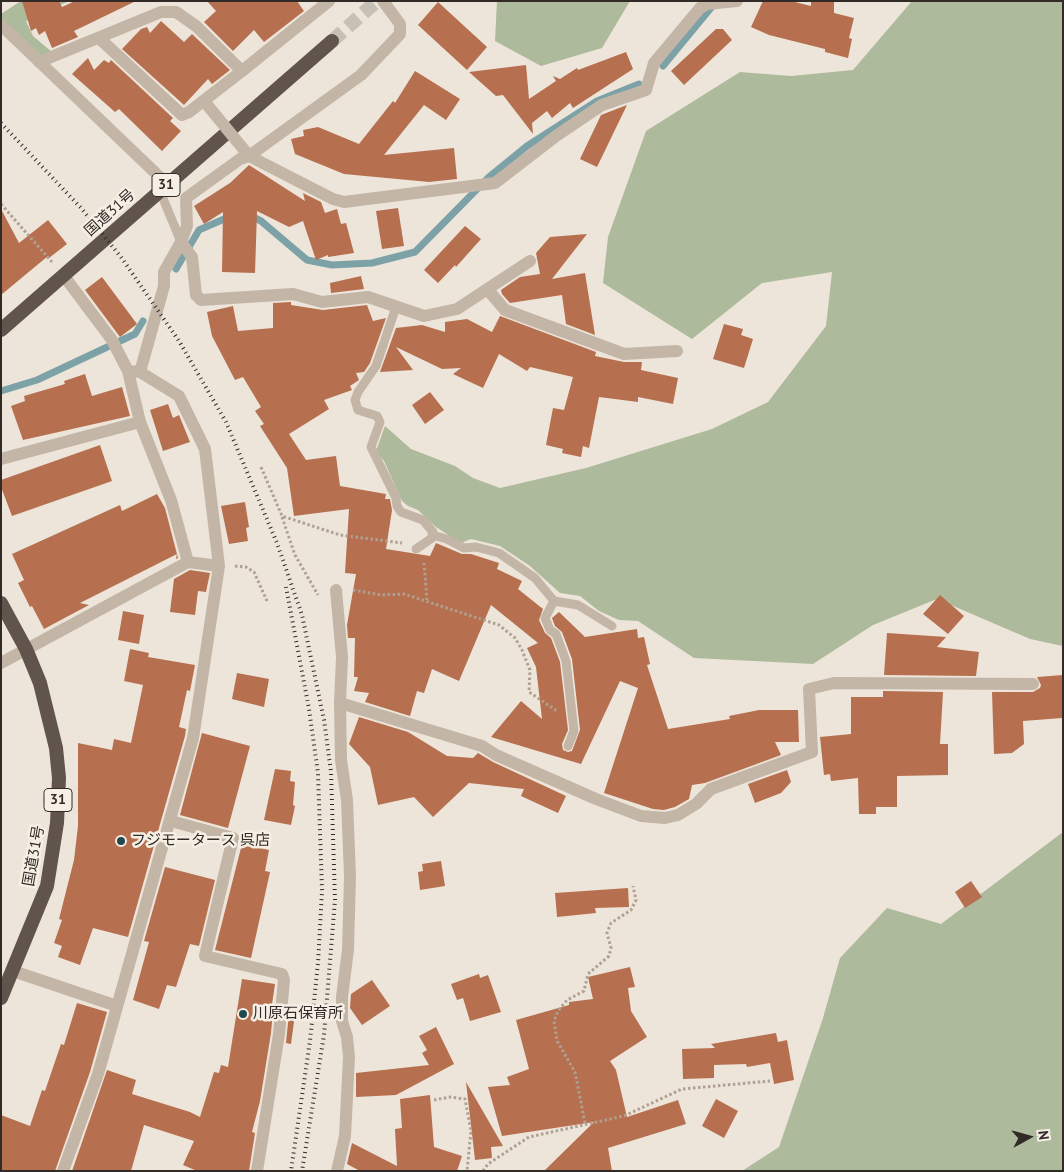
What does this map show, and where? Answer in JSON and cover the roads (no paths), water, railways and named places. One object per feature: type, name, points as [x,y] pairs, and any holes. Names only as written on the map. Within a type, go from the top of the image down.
[{"type":"highway","name":"国道31号","points":[[1,330],[332,41]]},
{"type":"highway","name":"国道31号","points":[[1,603],[26,649],[40,683],[56,748],[59,778],[57,823],[47,886],[1,998]]},
{"type":"street","points":[[99,38],[182,115],[204,101],[329,1]]},
{"type":"street","points":[[188,562],[171,500],[140,422],[134,372],[164,286],[164,272],[182,244],[187,226],[186,198],[361,75],[400,34],[400,24],[383,1]]},
{"type":"street","points":[[204,101],[247,154],[333,199],[344,202],[471,185],[488,185],[495,183],[556,136],[602,105],[646,90],[654,63],[700,8],[707,4],[737,1]]},
{"type":"street","points":[[39,62],[161,12],[176,12],[196,26],[242,71]]},
{"type":"street","points":[[1,25],[163,188]]},
{"type":"street","points":[[182,244],[192,257],[196,295],[201,300],[293,294],[322,302],[368,297],[424,316],[457,309],[530,261]]},
{"type":"street","points":[[63,1171],[98,1074],[172,821],[193,738],[219,566],[214,511],[205,449],[179,396],[134,372],[64,276]]},
{"type":"street","points":[[488,290],[505,310],[624,354],[676,351]]},
{"type":"street","points":[[1,460],[140,422]]},
{"type":"street","points":[[1,663],[188,562],[219,566]]},
{"type":"street","points":[[336,590],[342,657],[340,703],[341,760],[347,800],[350,868],[348,950],[342,997],[342,1013],[349,1057],[345,1136],[337,1171]]},
{"type":"street","points":[[340,703],[482,746],[496,755],[596,800],[642,816],[665,818],[678,815],[696,804],[711,789],[812,752],[809,689],[834,683],[1033,684]]},
{"type":"street","points":[[172,821],[233,838],[206,956],[282,974],[284,980],[278,1034],[256,1171]]},
{"type":"street","points":[[13,971],[117,1006]]},
{"type":"lane","points":[[163,188],[182,244]]},
{"type":"lane","points":[[396,306],[376,366],[358,392],[356,405],[363,412],[376,416],[380,422],[371,447],[396,498],[397,506],[401,512],[423,520],[433,532],[432,538],[416,549]]},
{"type":"lane","points":[[432,536],[447,539],[464,548],[476,547],[499,553],[535,578],[554,601],[578,605],[612,626]]},
{"type":"lane","points":[[554,601],[545,618],[550,630],[556,634],[566,661],[574,731],[568,746]]},
{"type":"waterway","points":[[663,66],[715,3]]},
{"type":"waterway","points":[[249,215],[261,221],[307,260],[332,265],[372,263],[415,252],[489,177],[527,146],[597,101],[639,84]]},
{"type":"waterway","points":[[176,269],[199,230],[231,216]]},
{"type":"waterway","points":[[1,391],[37,380],[135,334],[143,321]]},
{"type":"tunnel","points":[[332,41],[377,1]]},
{"type":"railway","points":[[1,123],[81,208],[121,257],[179,341],[226,422],[277,543],[302,615],[324,720],[331,772],[335,900],[324,1035],[302,1171]]},
{"type":"railway","points":[[286,587],[309,709],[318,773],[322,891],[318,963],[310,1041],[291,1171]]},
{"type":"place","name":"フジモータース 呉店","points":[[121,841]]},
{"type":"place","name":"川原石保育所","points":[[243,1014]]}]
